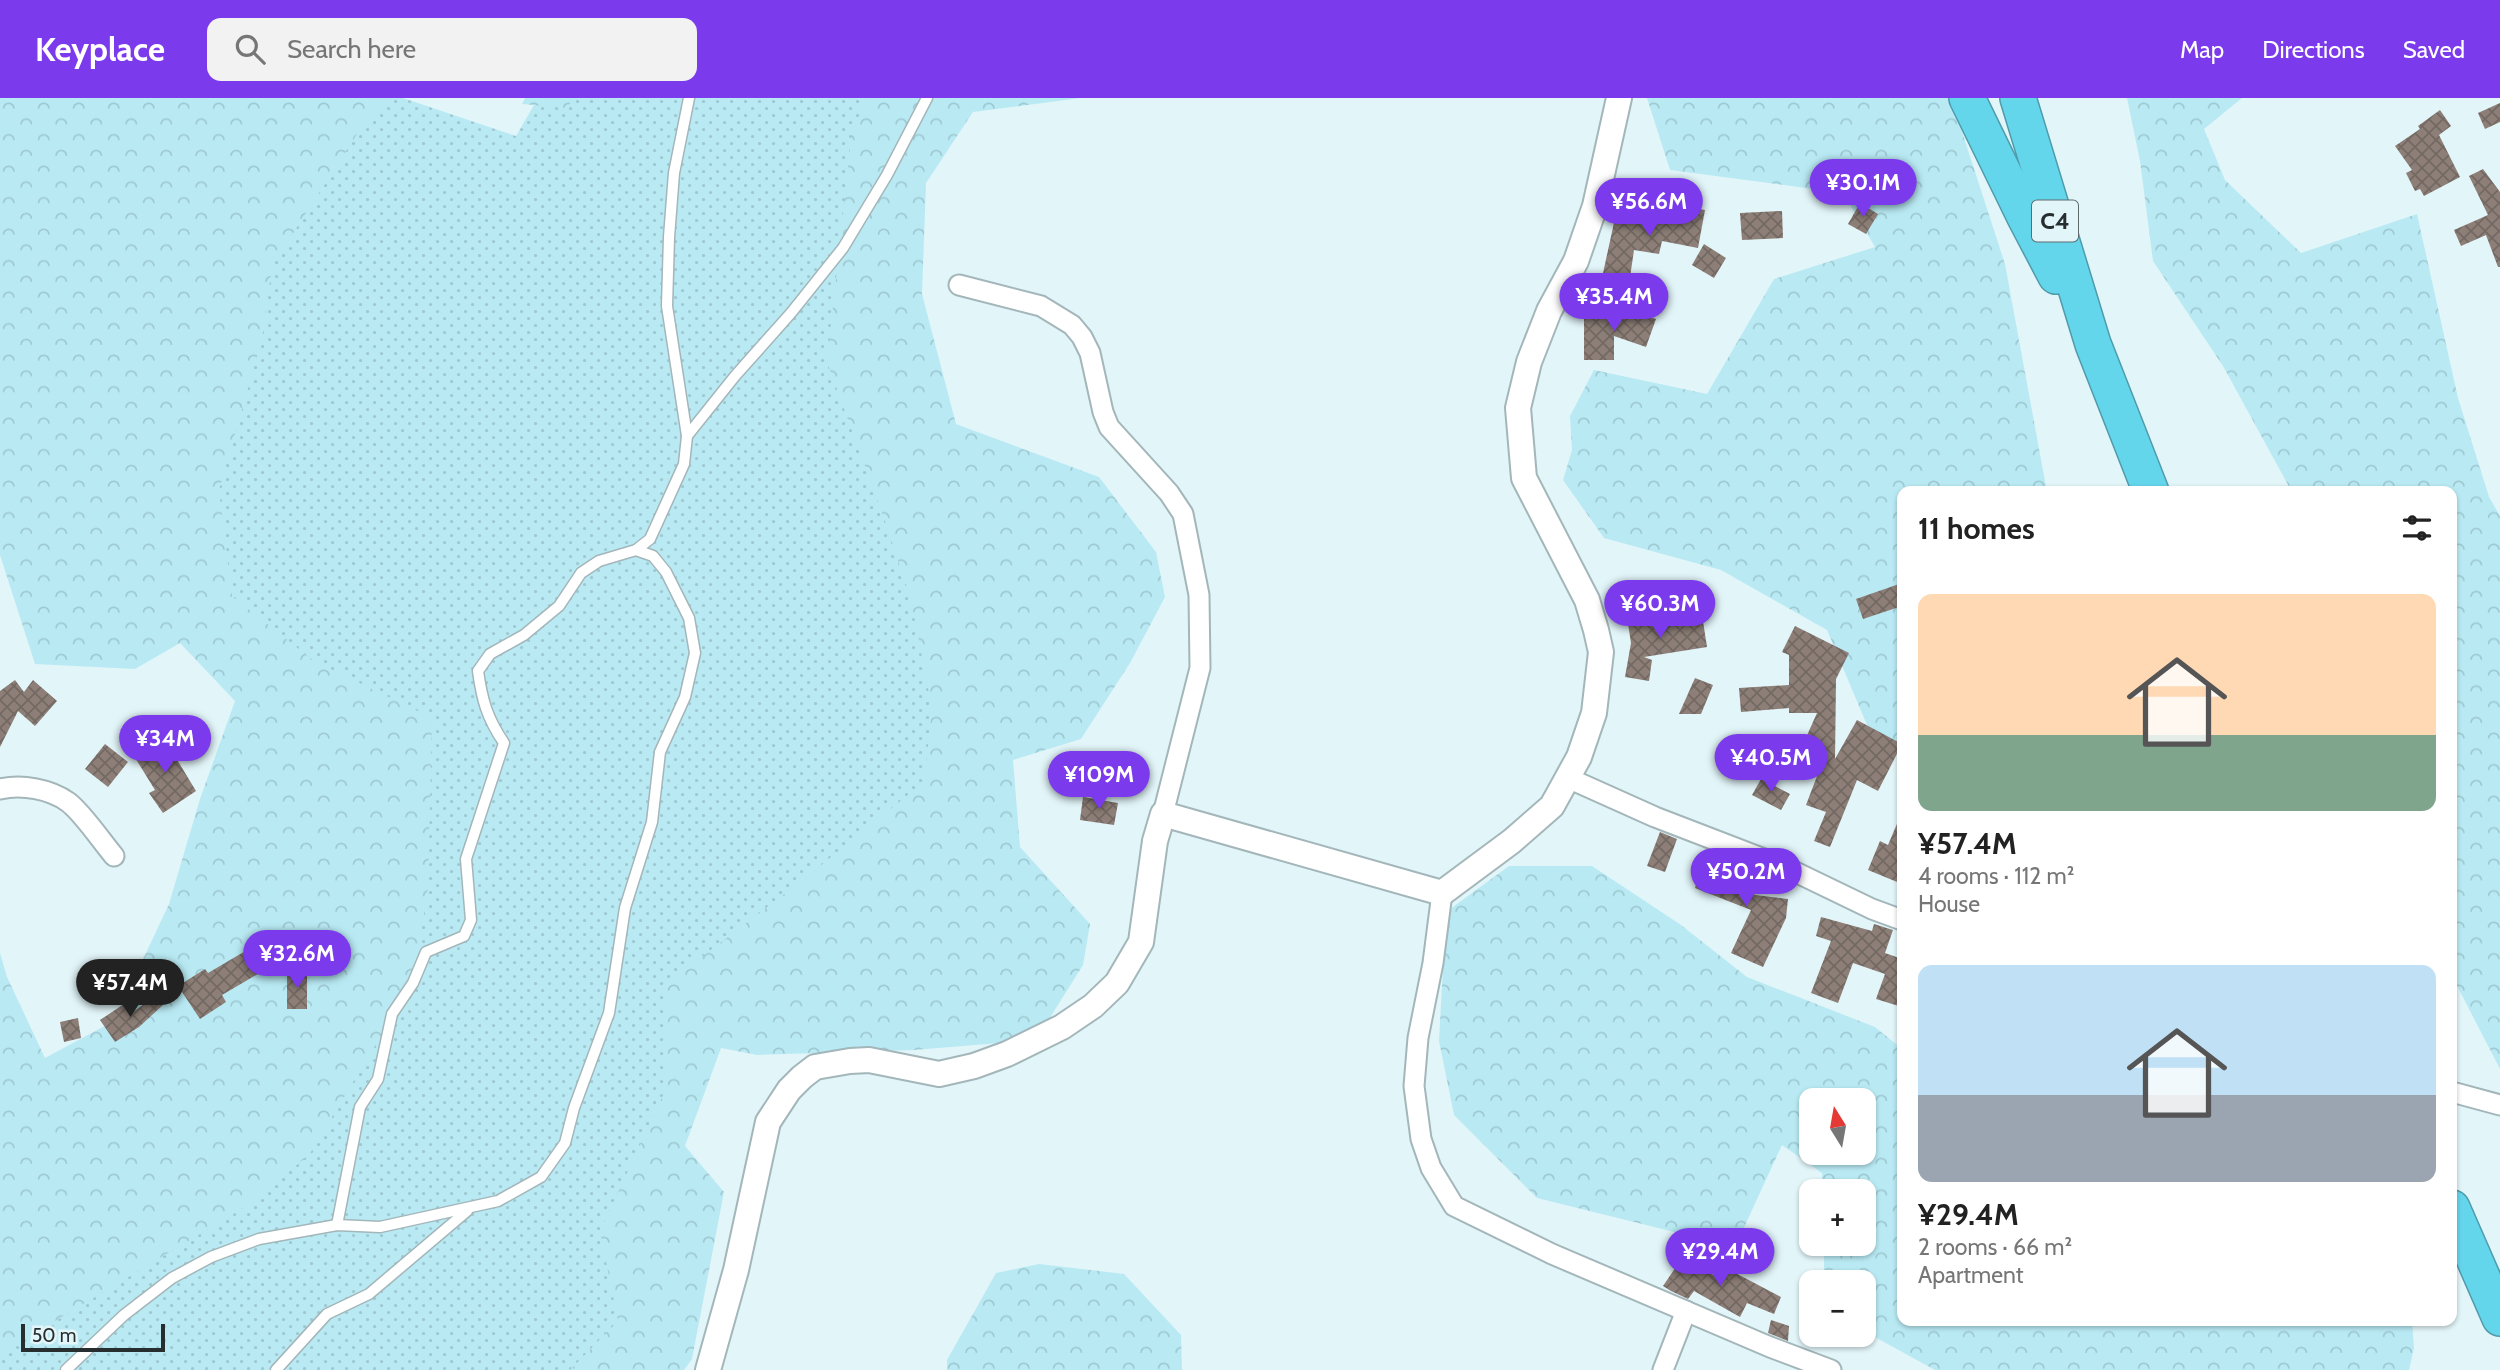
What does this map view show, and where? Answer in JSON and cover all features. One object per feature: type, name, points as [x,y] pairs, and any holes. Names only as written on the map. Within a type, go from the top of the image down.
[{"type":"highway","points":[[1968,98],[2025,217],[2093,344]]},
{"type":"highway","name":"C4","points":[[2018,98],[2093,344],[2149,486]]},
{"type":"highway","points":[[2457,1219],[2500,1318]]},
{"type":"street","points":[[1619,98],[1595,206],[1576,261],[1549,312],[1529,362],[1518,408],[1524,478],[1587,600],[1601,652],[1594,713],[1579,757],[1552,806],[1512,841],[1442,892],[1433,963],[1418,1038],[1413,1086],[1421,1139],[1431,1168],[1454,1206],[1552,1254],[1831,1370]]},
{"type":"street","points":[[708,1370],[736,1270],[768,1122],[789,1090],[802,1077],[815,1068],[840,1062],[869,1060],[939,1074],[974,1066],[1007,1054],[1062,1027],[1093,1006],[1118,984],[1141,942],[1155,841],[1200,668],[1199,595],[1183,514],[1169,493],[1109,427],[1090,353],[1072,325],[1041,306],[958,285]]},
{"type":"street","points":[[1567,778],[1654,817],[1785,867],[1897,918]]},
{"type":"street","points":[[0,789],[9,787],[44,790],[69,803],[114,856]]},
{"type":"street","points":[[1163,814],[1442,892]]},
{"type":"street","points":[[2457,1094],[2500,1105]]},
{"type":"street","points":[[1663,1370],[1686,1311]]},
{"type":"lane","points":[[337,1225],[360,1107],[378,1079],[392,1014],[413,984],[426,952],[464,936],[471,920],[466,859],[504,743],[490,723],[478,671],[490,654],[524,635],[559,606],[582,573],[599,562],[636,550],[650,539],[684,464],[687,436],[667,306],[674,173],[688,98]]},
{"type":"lane","points":[[687,436],[843,248],[887,175],[927,98]]},
{"type":"lane","points":[[66,1370],[124,1315],[182,1273],[211,1257],[259,1239],[337,1225],[380,1227],[498,1201],[541,1177],[565,1143],[574,1108],[609,1013],[625,908],[652,822],[660,751],[685,697],[695,653],[689,618],[666,572],[653,556],[636,550]]},
{"type":"lane","points":[[276,1370],[327,1314],[369,1294],[470,1208]]},
{"type":"green space","points":[[0,98],[393,98],[357,134],[272,266],[262,339],[219,490],[232,596],[314,661],[432,718],[428,888],[413,983],[309,1155],[245,1207],[0,1354],[0,953],[7,977],[45,1058],[114,1021],[169,904],[200,799],[235,701],[180,643],[135,669],[35,664],[0,555]]},
{"type":"green space","points":[[350,98],[403,98],[516,136],[538,98],[967,98],[879,242],[971,825],[699,1018],[626,1370],[0,1370],[0,1264],[361,852],[157,555],[169,421]]},
{"type":"green space","points":[[525,98],[572,98],[568,108],[522,104]]},
{"type":"green space","points":[[867,98],[1081,98],[973,112],[926,183],[922,294],[956,424],[1099,477],[1156,552],[1165,597],[1130,663],[1081,739],[1013,760],[1020,847],[1090,924],[1083,965],[1036,1040],[914,1050],[757,1055],[721,1048],[685,1146],[724,1192],[692,1359],[684,1370],[570,1370],[618,1321],[600,1231],[665,1091],[666,984],[804,879],[924,782],[932,709],[911,600],[827,362],[851,139]]},
{"type":"green space","points":[[1647,98],[1951,98],[2005,264],[2046,486],[1897,486],[1897,751],[1870,732],[1827,630],[1721,570],[1604,538],[1563,480],[1572,450],[1570,416],[1594,370],[1707,394],[1774,279],[1875,247],[1843,193],[1670,170]]},
{"type":"green space","points":[[2127,98],[2242,98],[2204,129],[2225,180],[2301,253],[2417,214],[2458,398],[2489,497],[2500,516],[2500,1069],[2457,986],[2457,486],[2289,486],[2223,366],[2153,261],[2140,161]]},
{"type":"green space","points":[[1509,866],[1592,866],[1681,925],[1747,977],[1875,1027],[1897,1045],[1897,1326],[2412,1326],[2414,1348],[2409,1370],[1935,1370],[1876,1338],[1876,1270],[1824,1270],[1824,1256],[1876,1256],[1876,1179],[1822,1179],[1822,1173],[1812,1166],[1876,1166],[1876,1088],[1799,1088],[1799,1157],[1782,1145],[1735,1247],[1537,1198],[1454,1115],[1439,1041],[1446,912]]},
{"type":"green space","points":[[1039,1264],[1124,1274],[1181,1335],[1182,1370],[947,1370],[947,1360],[996,1273]]},
{"type":"building","points":[[2500,103],[2500,122],[2485,129],[2478,113]]},
{"type":"building","points":[[2440,110],[2451,126],[2439,135],[2460,177],[2424,196],[2420,189],[2415,191],[2406,173],[2412,170],[2395,146],[2420,129],[2418,126]]},
{"type":"building","points":[[2483,169],[2500,192],[2500,267],[2486,235],[2461,246],[2454,230],[2488,215],[2469,176]]},
{"type":"building","points":[[1642,199],[1705,210],[1698,248],[1662,241],[1659,254],[1634,250],[1628,291],[1600,287],[1615,218],[1638,222]]},
{"type":"building","points":[[1860,203],[1878,214],[1866,234],[1848,224]]},
{"type":"building","points":[[1782,211],[1783,238],[1742,240],[1740,213]]},
{"type":"building","points":[[1704,244],[1726,258],[1714,278],[1692,265]]},
{"type":"building","points":[[1584,313],[1640,314],[1656,319],[1646,347],[1614,336],[1614,360],[1584,360]]},
{"type":"building","points":[[1897,585],[1897,608],[1863,619],[1856,599]]},
{"type":"building","points":[[1650,608],[1652,622],[1702,615],[1707,647],[1644,657],[1652,660],[1649,681],[1625,677],[1631,643],[1626,611]]},
{"type":"building","points":[[1795,626],[1849,653],[1836,679],[1835,759],[1857,720],[1897,741],[1897,754],[1878,791],[1857,780],[1830,847],[1814,841],[1826,812],[1806,805],[1822,763],[1754,761],[1754,741],[1804,742],[1817,713],[1789,713],[1789,708],[1741,712],[1739,688],[1789,685],[1789,655],[1782,652]]},
{"type":"building","points":[[1695,678],[1713,685],[1701,714],[1679,714]]},
{"type":"building","points":[[15,680],[24,692],[33,680],[57,701],[35,726],[18,711],[0,747],[0,691]]},
{"type":"building","points":[[164,738],[196,791],[163,813],[149,793],[155,790],[134,756]]},
{"type":"building","points":[[105,744],[128,762],[108,787],[85,769]]},
{"type":"building","points":[[1761,779],[1790,794],[1781,810],[1752,795]]},
{"type":"building","points":[[1083,797],[1118,803],[1114,825],[1080,820]]},
{"type":"building","points":[[1897,824],[1897,882],[1868,870],[1880,841],[1888,845]]},
{"type":"building","points":[[1660,832],[1677,839],[1665,872],[1647,866]]},
{"type":"building","points":[[1704,858],[1728,866],[1730,860],[1756,870],[1747,894],[1788,899],[1786,918],[1763,967],[1731,953],[1751,910],[1695,888]]},
{"type":"building","points":[[1821,917],[1872,931],[1874,924],[1893,930],[1885,953],[1897,957],[1897,1005],[1876,999],[1885,974],[1853,963],[1838,1003],[1811,993],[1831,941],[1816,936]]},
{"type":"building","points":[[259,943],[266,954],[295,952],[222,995],[226,1002],[200,1019],[178,986],[205,969],[208,973]]},
{"type":"building","points":[[287,970],[307,970],[307,1009],[287,1009]]},
{"type":"building","points":[[157,995],[164,1004],[139,1027],[115,1042],[100,1020],[124,1004],[130,1014]]},
{"type":"building","points":[[78,1018],[81,1038],[64,1042],[60,1022]]},
{"type":"building","points":[[1684,1255],[1719,1279],[1726,1268],[1781,1297],[1774,1314],[1747,1303],[1740,1317],[1694,1291],[1688,1299],[1663,1286]]},
{"type":"building","points":[[1771,1320],[1789,1326],[1788,1341],[1768,1333]]}]
